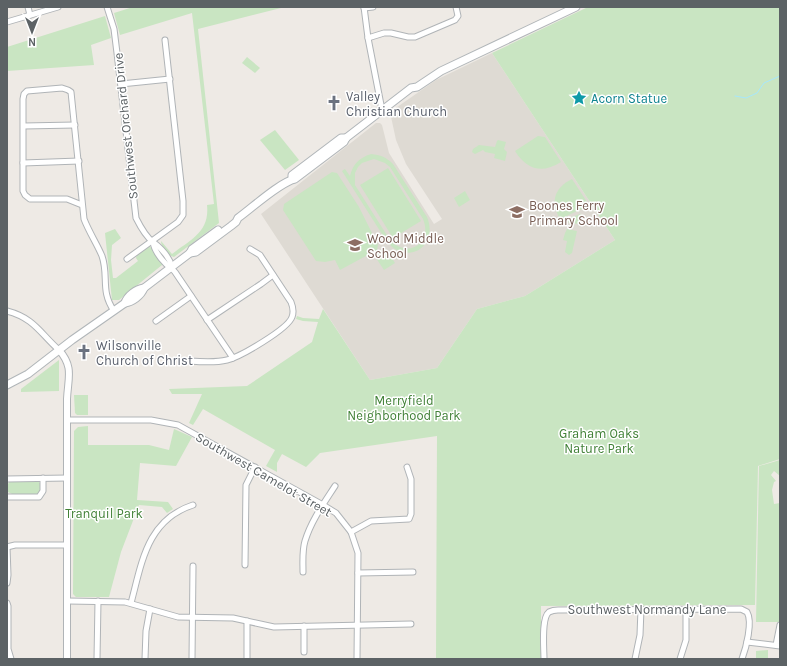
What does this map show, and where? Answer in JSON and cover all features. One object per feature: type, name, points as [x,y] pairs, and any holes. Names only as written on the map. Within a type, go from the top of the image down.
[{"type":"main road","points":[[411,88],[414,83],[431,71],[565,7]]},
{"type":"main road","points":[[7,385],[28,374],[125,303],[130,302],[142,293],[144,288],[190,253],[192,248],[233,218],[238,218],[291,180],[292,175],[306,164],[341,138],[346,138],[411,88],[417,86],[441,71],[576,7]]},
{"type":"street","points":[[28,7],[30,14]]},
{"type":"street","points":[[7,22],[58,7]]},
{"type":"street","name":"Southwest Orchard Drive","points":[[107,7],[114,29],[136,218],[152,242],[153,247],[166,264],[172,267],[233,358]]},
{"type":"street","points":[[373,7],[364,8],[368,38],[382,110]]},
{"type":"street","points":[[368,38],[384,33],[408,37],[419,36],[455,20],[458,16],[456,7]]},
{"type":"street","points":[[127,259],[178,222],[184,211],[165,40]]},
{"type":"street","points":[[121,84],[170,79]]},
{"type":"street","points":[[82,205],[75,201],[62,198],[34,199],[27,197],[23,191],[24,94],[27,91],[62,88],[71,92],[79,161],[82,205],[88,228],[102,256],[106,298],[114,311]]},
{"type":"street","points":[[24,126],[75,125]]},
{"type":"street","points":[[23,163],[79,161]]},
{"type":"street","points":[[190,361],[216,362],[233,358],[270,337],[288,323],[293,316],[291,302],[260,255],[250,249]]},
{"type":"street","points":[[207,320],[273,275]]},
{"type":"street","points":[[156,321],[191,296]]},
{"type":"street","points":[[7,311],[23,317],[36,325],[59,350],[69,366],[67,420],[67,659]]},
{"type":"street","name":"Southwest Camelot Street","points":[[67,420],[151,420],[178,425],[336,513],[351,532],[358,553],[357,659]]},
{"type":"street","points":[[245,565],[246,485],[255,467]]},
{"type":"street","points":[[351,532],[371,521],[409,520],[411,514],[411,479],[407,467]]},
{"type":"street","points":[[7,497],[39,497],[43,492],[43,478]]},
{"type":"street","points":[[7,479],[67,478]]},
{"type":"street","points":[[303,572],[303,551],[305,541],[323,505],[335,486]]},
{"type":"street","points":[[131,603],[143,558],[150,540],[158,528],[169,517],[183,508],[193,505]]},
{"type":"street","points":[[7,583],[7,547],[15,545],[67,545]]},
{"type":"street","points":[[192,659],[193,566]]},
{"type":"street","points":[[358,573],[413,572]]},
{"type":"street","points":[[68,601],[116,601],[131,603],[178,617],[233,618],[274,627],[411,624]]},
{"type":"street","points":[[97,659],[98,601]]},
{"type":"street","points":[[7,603],[8,649],[11,659]]},
{"type":"street","name":"Southwest Normandy Lane","points":[[544,659],[544,620],[549,612],[558,610],[741,608],[746,610],[749,615],[747,642]]},
{"type":"street","points":[[146,659],[146,631],[150,609]]},
{"type":"street","points":[[635,659],[640,635],[640,609]]},
{"type":"street","points":[[680,659],[686,640],[686,609]]},
{"type":"street","points":[[247,622],[247,658]]},
{"type":"street","points":[[742,659],[747,642],[778,645],[780,625]]},
{"type":"street","points":[[304,626],[304,652]]},
{"type":"shaded area","points":[[492,53],[615,240],[525,296],[477,309],[437,368],[370,380],[261,214],[376,123],[380,123],[382,125],[389,153],[434,224],[442,219],[406,164],[396,140],[390,112],[436,80]]},
{"type":"green space","points":[[133,7],[285,7],[198,29],[219,223],[174,257],[165,251],[161,241],[172,254],[192,239],[202,229],[207,214],[207,205],[214,204],[192,13],[120,35],[114,13]]},
{"type":"green space","name":"Graham Oaks Nature Park","points":[[588,7],[780,7],[780,459],[758,466],[755,605],[541,606],[541,659],[436,659],[437,436],[320,453],[306,467],[282,454],[277,463],[277,472],[266,466],[275,450],[203,409],[193,425],[189,423],[202,394],[172,394],[169,389],[247,386],[312,342],[318,322],[296,319],[297,316],[319,319],[323,309],[370,380],[437,368],[477,309],[525,296],[615,240],[492,53]]},
{"type":"green space","points":[[105,16],[111,38],[91,45],[94,65],[7,71],[7,47]]},
{"type":"green space","points":[[247,57],[260,68],[255,73],[242,63]]},
{"type":"green space","points":[[275,130],[299,160],[285,170],[260,140]]},
{"type":"green space","points":[[538,136],[545,137],[561,162],[547,168],[535,168],[525,162],[515,151]]},
{"type":"green space","points":[[498,140],[506,142],[504,149],[507,152],[505,161],[494,158],[495,154],[485,152],[483,150],[475,154],[472,152],[473,149],[479,145],[495,147]]},
{"type":"green space","points":[[371,154],[381,156],[393,164],[427,217],[430,227],[429,237],[425,244],[419,249],[412,252],[404,252],[395,249],[387,242],[342,171],[345,169],[350,176],[355,165]],"holes":[[[374,159],[385,163],[390,167],[423,219],[425,235],[417,246],[404,248],[397,246],[390,240],[355,185],[355,173],[362,163]]]},
{"type":"green space","points":[[388,168],[421,221],[393,238],[360,185]]},
{"type":"green space","points":[[332,172],[337,173],[359,207],[378,245],[377,250],[340,270],[335,260],[325,262],[316,261],[283,210],[284,204]]},
{"type":"green space","points":[[572,179],[587,202],[586,207],[560,219],[555,207],[556,196],[561,187]]},
{"type":"green space","points":[[465,191],[470,200],[459,207],[454,198]]},
{"type":"green space","points":[[580,214],[584,216],[584,222],[581,224],[569,223],[567,219]]},
{"type":"green space","points":[[115,229],[121,238],[112,245],[111,260],[113,278],[116,278],[138,261],[136,258],[137,254],[149,245],[162,263],[162,265],[119,300],[112,300],[105,233]]},
{"type":"green space","points":[[567,229],[577,231],[572,253],[569,255],[565,252],[567,241],[563,240]]},
{"type":"green space","points":[[385,248],[395,263],[384,270],[374,255]]},
{"type":"green space","points":[[59,360],[59,391],[21,392],[21,389]]},
{"type":"green space","points":[[74,395],[88,395],[88,415],[77,415],[75,413]]},
{"type":"green space","name":"Tranquil Park","points":[[88,426],[88,445],[149,445],[169,450],[174,429],[192,437],[176,466],[140,463],[137,500],[168,502],[173,509],[167,513],[162,507],[139,505],[121,552],[109,597],[76,597],[73,594],[74,431],[78,427]]},
{"type":"green space","points":[[780,460],[780,476],[774,471],[771,475],[776,481],[774,482],[772,490],[774,504],[780,503],[780,618],[779,622],[756,622],[759,466]]},
{"type":"green space","points":[[10,481],[38,481],[41,484],[41,491],[38,494],[12,494],[8,492],[8,484]]},
{"type":"green space","points":[[768,650],[768,659],[756,659],[756,651]]},
{"type":"waterway","points":[[735,96],[746,98],[757,93],[764,83],[780,76]]},
{"type":"place","name":"Acorn Statue","points":[[579,98]]},
{"type":"place","name":"Valley Christian Church","points":[[334,103]]},
{"type":"place","name":"Boones Ferry Primary School","points":[[517,212]]},
{"type":"place","name":"Wood Middle School","points":[[355,245]]},
{"type":"place","name":"Wilsonville Church of Christ","points":[[84,352]]},
{"type":"park label","name":"Merryfield Neighborhood Park","points":[[404,408]]}]
